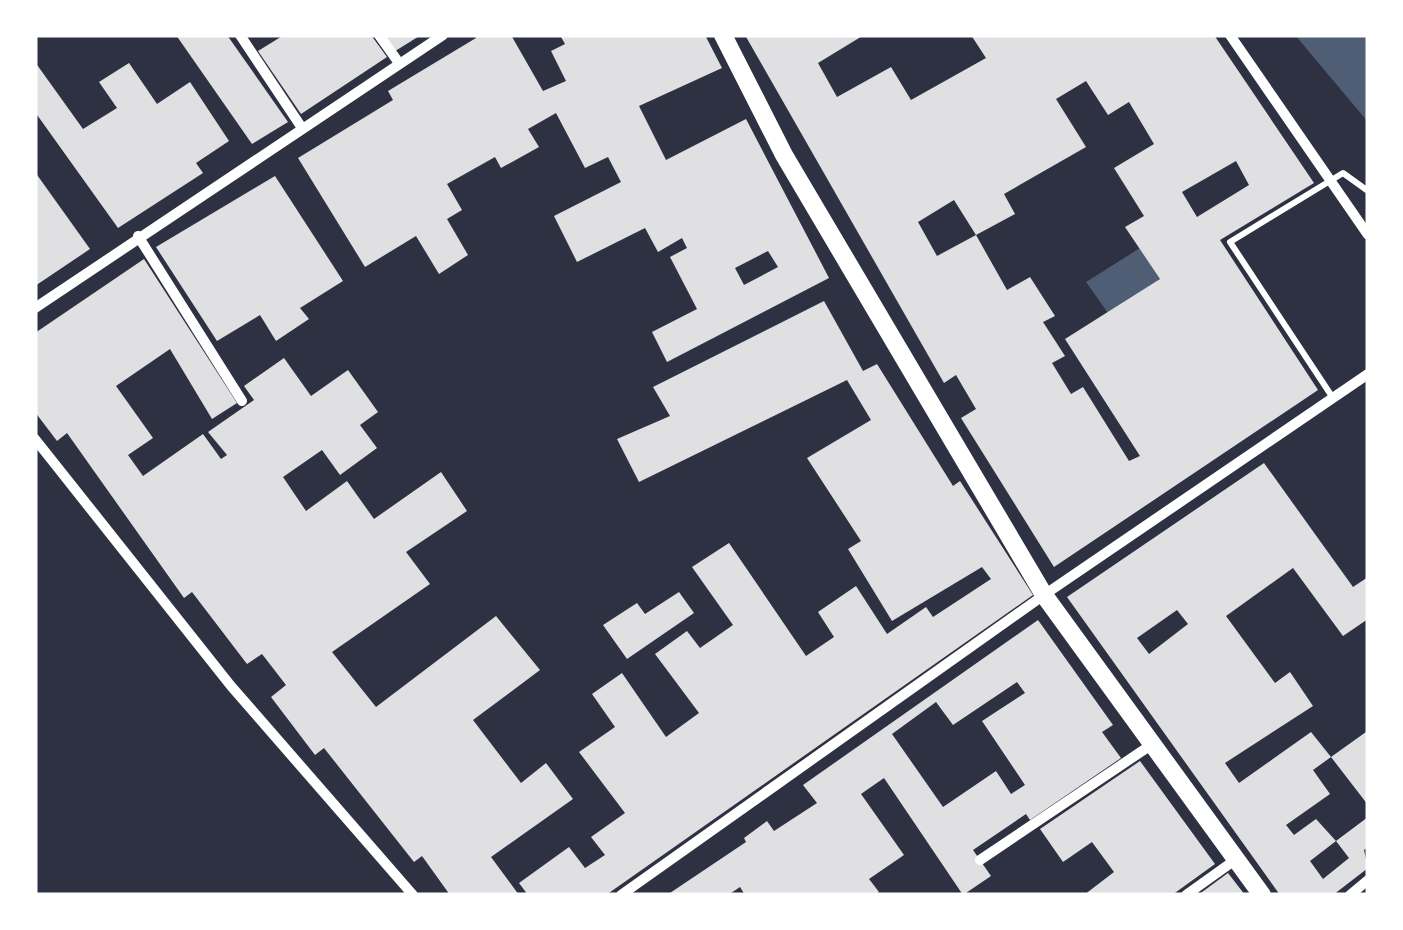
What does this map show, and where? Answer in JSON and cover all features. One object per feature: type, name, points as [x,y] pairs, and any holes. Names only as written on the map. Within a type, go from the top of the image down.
[{"type":"main road","points":[[723,35],[784,155],[1044,595],[1262,895]]},
{"type":"street","points":[[240,35],[302,128]]},
{"type":"street","points":[[379,35],[400,64]]},
{"type":"street","points":[[35,308],[443,35]]},
{"type":"street","points":[[1230,35],[1368,235]]},
{"type":"street","points":[[138,236],[242,400]]},
{"type":"street","points":[[620,895],[1044,595],[1368,374]]},
{"type":"street","points":[[35,438],[231,686],[413,895]]},
{"type":"street","points":[[980,860],[1151,745]]},
{"type":"street","points":[[1186,895],[1235,860]]},
{"type":"street","points":[[1350,895],[1368,880]]},
{"type":"lane","points":[[1333,398],[1230,242],[1343,172],[1368,192]]},
{"type":"water","points":[[1295,35],[1368,35],[1368,122]]},
{"type":"water","points":[[1140,248],[1160,279],[1108,313],[1086,282]]},
{"type":"building","points":[[176,35],[227,35],[288,122],[252,144]]},
{"type":"building","points":[[284,35],[371,35],[387,57],[301,114],[258,51]]},
{"type":"building","points":[[379,35],[421,35],[392,53]]},
{"type":"building","points":[[474,35],[511,35],[543,91],[566,81],[551,51],[565,44],[560,35],[705,35],[722,68],[639,106],[666,160],[746,119],[829,278],[667,362],[652,332],[697,309],[670,257],[687,248],[682,238],[658,252],[645,228],[577,262],[554,216],[621,182],[608,157],[585,168],[556,113],[528,129],[539,147],[501,168],[495,157],[447,184],[462,210],[447,219],[468,255],[439,274],[416,236],[365,267],[298,158],[393,100],[388,91],[476,38]],"holes":[[[768,251],[778,267],[744,285],[735,268]]]},
{"type":"building","points":[[745,35],[864,35],[818,63],[837,97],[891,67],[911,100],[986,58],[971,35],[1214,35],[1314,183],[1220,240],[1318,390],[1054,567],[961,418],[976,409],[956,375],[944,383]],"holes":[[[1086,81],[1108,115],[1129,102],[1154,144],[1114,168],[1144,216],[1125,227],[1160,279],[1065,339],[1140,456],[1129,461],[1083,387],[1071,394],[1052,363],[1065,356],[1043,322],[1055,316],[1030,277],[1007,290],[976,235],[1015,214],[1004,194],[1086,147],[1056,99]],[[1236,161],[1249,185],[1197,217],[1182,192]],[[954,200],[976,235],[937,256],[918,222]]]},
{"type":"building","points":[[35,62],[83,129],[117,108],[99,82],[129,63],[157,104],[190,82],[229,141],[196,163],[203,173],[118,228],[35,112]]},
{"type":"building","points":[[35,172],[90,249],[35,286]]},
{"type":"building","points":[[275,176],[343,281],[300,308],[309,319],[276,341],[260,315],[217,341],[156,247]]},
{"type":"building","points":[[144,259],[237,403],[212,419],[170,349],[116,386],[153,438],[128,455],[143,476],[203,434],[221,459],[227,455],[208,432],[254,400],[244,386],[284,358],[311,396],[348,370],[378,412],[360,425],[377,448],[340,475],[322,450],[283,477],[306,511],[347,481],[374,519],[441,472],[467,511],[406,552],[430,584],[332,652],[376,707],[496,616],[540,670],[473,720],[521,783],[546,763],[573,799],[491,857],[519,895],[450,895],[422,856],[414,862],[324,748],[315,755],[271,697],[286,685],[262,654],[247,664],[192,592],[184,598],[67,433],[57,441],[35,412],[35,333]]},
{"type":"building","points":[[824,301],[863,371],[877,364],[953,486],[960,481],[1033,595],[606,895],[528,895],[519,883],[569,847],[585,868],[605,855],[591,837],[625,813],[579,752],[615,727],[592,694],[622,673],[666,737],[699,713],[655,654],[687,631],[700,648],[733,625],[692,567],[729,543],[806,656],[834,637],[818,612],[856,586],[887,634],[926,607],[933,617],[991,579],[982,567],[892,621],[848,549],[861,541],[807,458],[871,420],[847,380],[639,482],[617,439],[670,416],[653,387]]},
{"type":"building","points":[[1264,463],[1353,587],[1368,577],[1368,619],[1343,636],[1293,568],[1226,616],[1275,683],[1290,672],[1313,706],[1225,763],[1239,783],[1311,732],[1331,757],[1313,770],[1330,794],[1286,825],[1294,835],[1316,819],[1336,841],[1368,817],[1368,847],[1364,850],[1368,868],[1333,895],[1280,895],[1067,597]],"holes":[[[1177,610],[1188,624],[1149,654],[1137,638]],[[1336,841],[1349,858],[1323,879],[1310,861]]]},
{"type":"building","points":[[679,592],[694,613],[627,659],[603,625],[637,603],[645,614]]},
{"type":"building","points":[[1038,620],[1113,725],[1102,732],[1121,758],[1030,820],[1026,814],[973,850],[991,876],[963,895],[884,778],[861,794],[904,855],[869,879],[879,892],[874,895],[745,895],[740,887],[728,895],[667,895],[746,842],[744,838],[767,821],[774,831],[817,803],[803,785]],"holes":[[[1017,682],[1025,693],[982,721],[1025,785],[1011,794],[996,771],[943,807],[892,734],[936,702],[953,725]]]},
{"type":"building","points":[[1366,732],[1368,735],[1368,805],[1331,757]]},
{"type":"building","points":[[1140,761],[1215,864],[1172,895],[1084,895],[1114,872],[1092,842],[1063,862],[1040,829]]},
{"type":"building","points":[[1228,873],[1245,895],[1198,895]]}]
